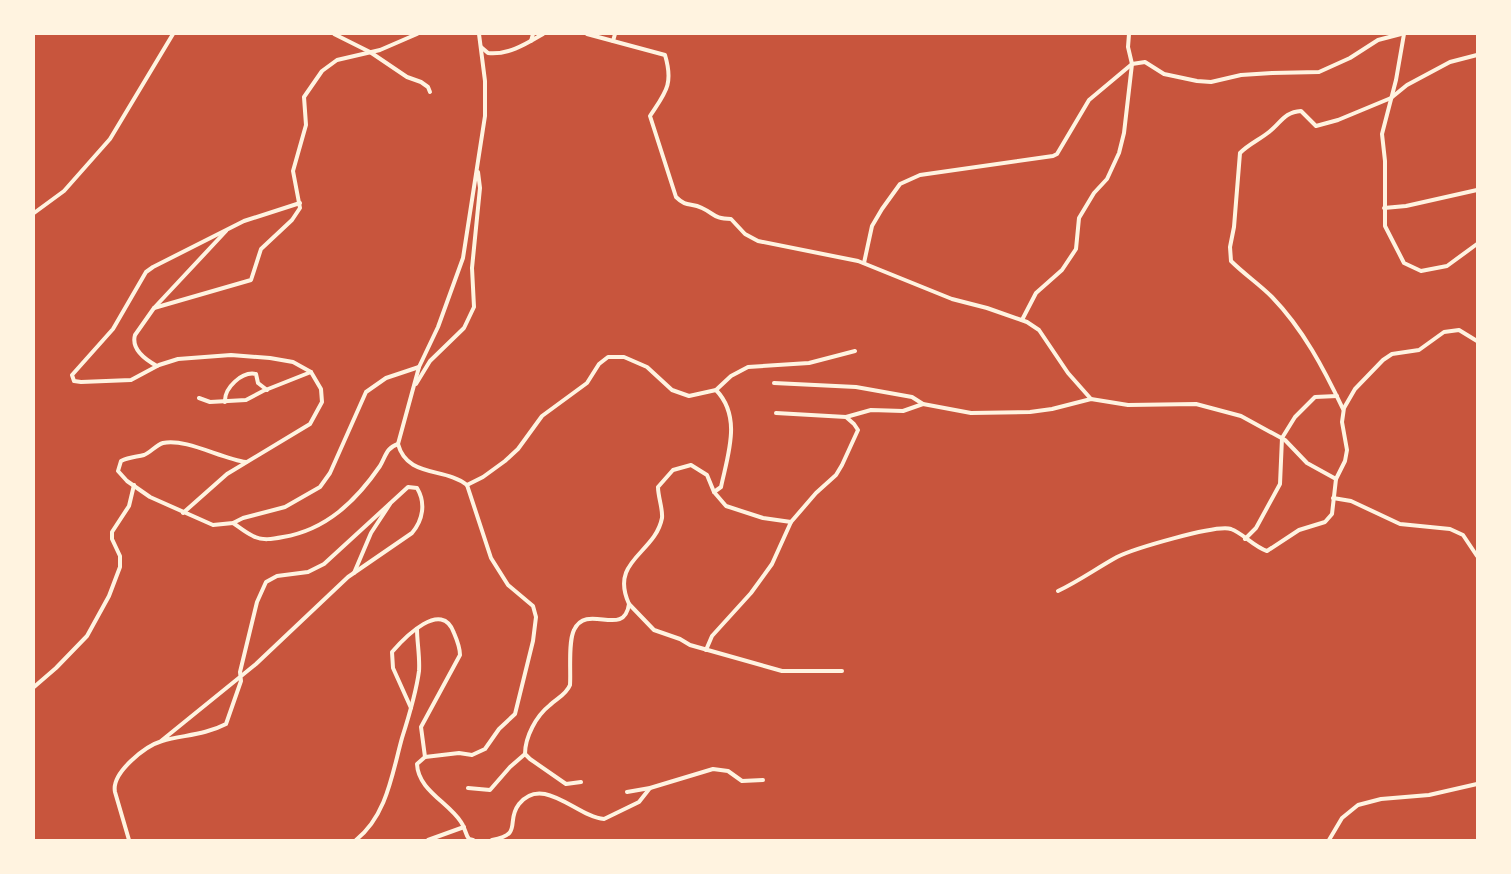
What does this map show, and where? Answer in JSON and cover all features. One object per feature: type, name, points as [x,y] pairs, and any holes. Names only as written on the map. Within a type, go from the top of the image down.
[{"type":"street","points":[[34,213],[64,191],[110,139],[173,34]]},
{"type":"street","points":[[334,34],[370,52],[407,77],[421,82],[428,87],[430,92]]},
{"type":"street","points":[[154,308],[251,280],[261,249],[298,212],[300,203],[293,171],[306,125],[304,97],[322,71],[337,60],[395,45],[417,34]]},
{"type":"street","points":[[473,840],[467,836],[464,828],[451,810],[425,785],[417,764],[424,756],[459,753],[472,755],[485,748],[499,728],[515,714],[533,641],[536,617],[533,606],[508,584],[491,558],[468,485],[458,479],[429,472],[412,464],[400,452],[398,444],[419,367],[438,327],[463,258],[485,116],[485,81],[479,34]]},
{"type":"street","points":[[531,41],[533,34]]},
{"type":"street","points":[[480,47],[488,53],[497,54],[522,46],[543,34]]},
{"type":"street","points":[[587,34],[665,56],[669,72],[668,88],[650,116],[676,197],[684,205],[701,207],[717,219],[731,219],[745,234],[758,241],[822,253],[864,264],[952,299],[1022,320],[1039,330],[1068,373],[1091,399]]},
{"type":"street","points":[[613,41],[615,34]]},
{"type":"street","points":[[1022,320],[1036,293],[1062,270],[1076,249],[1079,218],[1094,192],[1108,179],[1114,166],[1124,133],[1132,64],[1128,47],[1129,34]]},
{"type":"street","points":[[864,264],[872,226],[900,184],[920,175],[1054,156],[1089,100],[1132,64],[1145,62],[1164,74],[1210,82],[1241,75],[1319,72],[1350,58],[1378,40],[1402,34],[1391,98],[1382,134],[1386,177],[1385,226],[1404,262],[1410,267],[1421,271],[1447,266],[1477,244]]},
{"type":"street","points":[[1343,410],[1305,338],[1272,297],[1231,261],[1230,247],[1234,228],[1240,153],[1250,144],[1271,131],[1283,116],[1301,111],[1316,126],[1338,120],[1391,98],[1407,85],[1450,62],[1477,55]]},
{"type":"street","points":[[414,388],[430,361],[464,328],[474,307],[472,268],[480,188],[477,168]]},
{"type":"street","points":[[1384,208],[1406,206],[1477,190]]},
{"type":"street","points":[[183,513],[214,484],[246,462],[310,424],[322,402],[320,389],[311,372],[293,362],[231,355],[178,359],[157,366],[131,380],[81,382],[74,381],[71,378],[113,328],[146,272],[229,228],[260,215],[300,203]]},
{"type":"street","points":[[157,366],[140,353],[134,339],[154,308],[229,228]]},
{"type":"street","points":[[1058,591],[1101,569],[1117,558],[1191,533],[1214,528],[1231,529],[1254,547],[1267,552],[1299,530],[1325,522],[1332,514],[1336,479],[1345,461],[1343,410],[1355,390],[1383,360],[1392,354],[1419,350],[1444,332],[1459,330],[1477,342]]},
{"type":"street","points":[[468,485],[505,461],[518,449],[542,416],[587,383],[599,364],[608,357],[624,357],[647,367],[672,390],[683,394],[696,395],[716,390],[731,376],[748,367],[809,363],[854,351]]},
{"type":"street","points":[[246,462],[225,458],[182,443],[164,442],[146,454],[122,461],[118,466],[119,474],[150,497],[213,525],[233,523],[285,507],[320,487],[330,473],[366,392],[386,378],[419,367]]},
{"type":"street","points":[[199,398],[210,402],[246,400],[311,372]]},
{"type":"street","points":[[225,402],[229,388],[244,375],[256,374],[258,383],[267,390]]},
{"type":"street","points":[[774,383],[856,387],[912,397],[923,404],[971,413],[1030,412],[1052,409],[1091,399],[1128,405],[1196,404],[1241,416],[1282,438],[1307,463],[1336,479]]},
{"type":"street","points":[[714,492],[721,487],[732,421],[728,407],[716,390]]},
{"type":"street","points":[[1244,539],[1256,528],[1280,484],[1282,438],[1295,417],[1315,397],[1337,396]]},
{"type":"street","points":[[776,413],[846,417],[871,410],[903,411],[923,404]]},
{"type":"street","points":[[706,650],[712,636],[752,594],[772,564],[791,522],[816,493],[836,475],[858,430],[846,417]]},
{"type":"street","points":[[233,523],[252,536],[271,540],[305,532],[317,527],[345,508],[380,466],[388,449],[398,444]]},
{"type":"street","points":[[791,522],[763,518],[726,506],[714,492],[707,475],[691,465],[673,470],[666,475],[658,487],[662,519],[650,540],[638,553],[625,573],[622,583],[629,604],[654,630],[706,650],[782,671],[842,670]]},
{"type":"street","points":[[34,687],[63,662],[87,636],[109,596],[120,567],[120,556],[112,539],[112,532],[129,506],[134,485]]},
{"type":"street","points":[[130,840],[114,786],[122,771],[240,677],[354,573],[405,540],[418,527],[423,507],[417,488],[408,487],[394,498],[324,564],[308,572],[277,576],[266,582],[257,602],[240,677],[236,700],[226,724],[205,733],[161,741]]},
{"type":"street","points":[[354,573],[371,533],[394,498]]},
{"type":"street","points":[[1333,498],[1351,501],[1400,524],[1450,529],[1463,534],[1477,556]]},
{"type":"street","points":[[468,788],[490,790],[510,767],[525,754],[526,739],[548,706],[568,691],[570,685],[572,632],[578,623],[586,617],[619,620],[624,617],[629,604]]},
{"type":"street","points":[[411,708],[391,659],[395,649],[418,629],[436,617],[442,618],[452,626],[460,649],[458,663],[421,727],[424,756]]},
{"type":"street","points":[[356,840],[372,824],[388,794],[411,708],[419,668],[418,629]]},
{"type":"street","points":[[525,754],[566,784],[580,782]]},
{"type":"street","points":[[627,792],[650,788],[713,769],[728,771],[742,780],[763,780]]},
{"type":"street","points":[[1329,840],[1342,818],[1358,805],[1381,799],[1429,795],[1477,784]]},
{"type":"street","points":[[492,840],[505,838],[510,834],[517,806],[529,797],[552,794],[585,814],[604,819],[639,802],[650,788]]},
{"type":"street","points":[[428,840],[464,828]]}]
